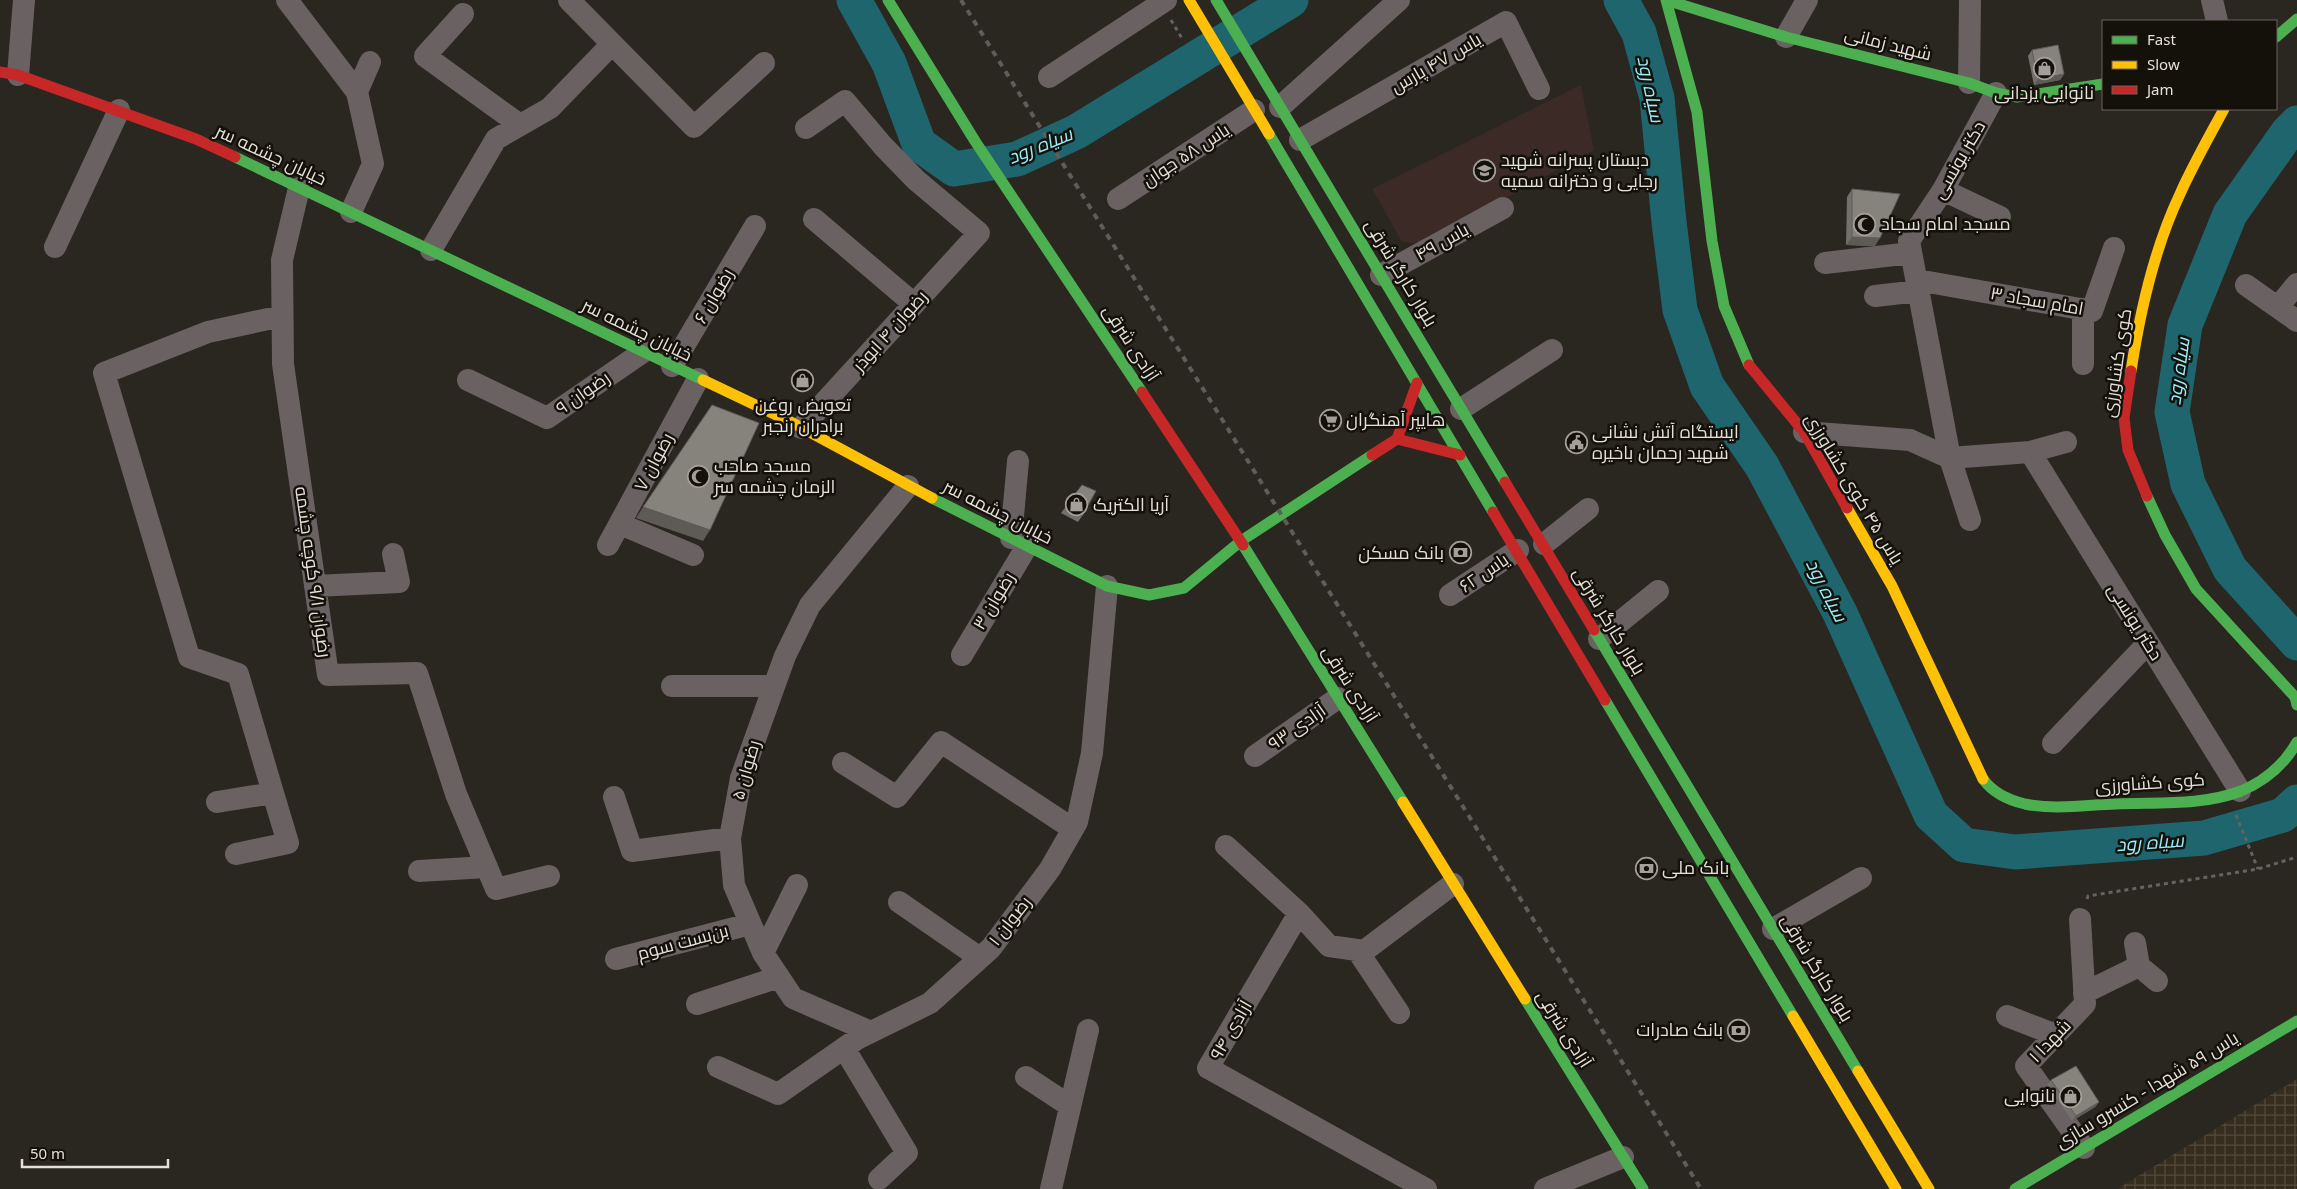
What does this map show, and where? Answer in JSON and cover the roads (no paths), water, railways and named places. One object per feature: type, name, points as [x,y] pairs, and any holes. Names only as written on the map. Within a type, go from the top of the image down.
[{"type":"street","points":[[9,73],[24,0]]},
{"type":"street","points":[[288,0],[357,92],[373,164],[350,212]]},
{"type":"street","points":[[569,0],[694,127],[764,63]]},
{"type":"street","name":"آزادی شرقی","points":[[888,0],[975,141],[1241,542],[1643,1189]]},
{"type":"street","points":[[1049,77],[1166,0]]},
{"type":"street","name":"بلوار کارگر شرقی","points":[[1216,0],[1544,544],[1599,639],[1651,752],[1896,1189]]},
{"type":"street","points":[[1280,107],[1399,0]]},
{"type":"street","name":"شهید زمانی","points":[[1666,0],[1786,37],[1969,83],[1996,93],[2017,97],[2102,84]]},
{"type":"street","name":"یاس ۴۵ کوی کشاورزی","points":[[1666,0],[1697,112],[1712,242],[1724,306],[1750,367],[1804,432],[1892,586],[1979,774],[1989,788],[2003,796],[2022,804],[2045,807]]},
{"type":"street","points":[[1786,37],[1807,0]]},
{"type":"street","points":[[1969,83],[1970,0]]},
{"type":"street","points":[[2212,0],[2217,20]]},
{"type":"street","name":"بلوار کارگر شرقی","points":[[1190,2],[1518,550],[1651,752],[1773,929],[1929,1189]]},
{"type":"street","points":[[463,14],[425,56],[520,125]]},
{"type":"street","points":[[2277,36],[2297,19]]},
{"type":"street","name":"یاس ۴۷ پارس","points":[[1300,140],[1506,22],[1539,89]]},
{"type":"street","points":[[431,250],[496,139],[550,108],[612,44]]},
{"type":"street","points":[[357,92],[370,62]]},
{"type":"street","name":"خیابان چشمه سر","points":[[9,73],[119,110],[196,139],[801,428],[908,486],[1107,586],[1149,595],[1184,588],[1241,542],[1397,439]]},
{"type":"street","name":"دکتر یونسی","points":[[1970,520],[1950,458],[1909,241],[1943,190],[1996,93]]},
{"type":"street","name":"رضوان ۴ ابوذر","points":[[801,428],[979,233],[916,180],[883,146],[845,101],[806,128]]},
{"type":"street","points":[[55,247],[119,110]]},
{"type":"street","name":"یاس ۵۸ جوان","points":[[1118,199],[1254,110]]},
{"type":"street","name":"کوی کشاورزی","points":[[2223,110],[2179,195],[2157,254],[2137,330],[2124,418],[2128,450],[2141,483],[2165,535],[2196,589],[2295,697],[2297,705]]},
{"type":"street","name":"رضوان ۹/۱ کوچه چشمه","points":[[299,188],[282,260],[283,364],[328,675],[417,673],[456,794],[496,889],[549,876]]},
{"type":"street","points":[[1943,190],[2000,217]]},
{"type":"street","name":"یاس ۴۹","points":[[1381,275],[1503,208]]},
{"type":"street","points":[[814,219],[914,304]]},
{"type":"street","name":"رضوان ۶","points":[[672,366],[755,226]]},
{"type":"street","name":"امام سجاد ۳","points":[[1875,296],[1918,285],[2092,311],[2114,248]]},
{"type":"street","points":[[1825,263],[1911,253]]},
{"type":"street","points":[[2278,307],[2297,284]]},
{"type":"street","points":[[2246,285],[2297,321]]},
{"type":"street","points":[[2083,310],[2083,364]]},
{"type":"street","points":[[236,854],[288,843],[238,674],[189,658],[104,373],[208,332],[282,316]]},
{"type":"street","points":[[1461,409],[1552,350]]},
{"type":"street","name":"رضوان ۹","points":[[468,380],[547,418],[643,352]]},
{"type":"street","name":"رضوان ۷","points":[[608,545],[698,378]]},
{"type":"street","points":[[1417,383],[1397,439],[1460,455]]},
{"type":"street","points":[[1804,432],[1910,440],[1950,458],[2030,452],[2066,442]]},
{"type":"street","name":"دکتر یونسی","points":[[2030,452],[2148,643],[2234,792]]},
{"type":"street","points":[[1018,461],[1019,542]]},
{"type":"street","name":"رضوان ۵","points":[[871,1032],[793,998],[763,953],[734,885],[730,838],[740,778],[785,656],[810,605],[908,486]]},
{"type":"street","points":[[1544,544],[1588,509]]},
{"type":"street","points":[[620,524],[693,555]]},
{"type":"street","name":"رضوان ۳","points":[[962,655],[1019,542]]},
{"type":"street","name":"یاس ۶۲","points":[[1450,595],[1518,550]]},
{"type":"street","points":[[315,586],[399,582],[393,554]]},
{"type":"street","name":"رضوان ۱","points":[[718,1067],[778,1094],[844,1048],[871,1032],[930,1004],[991,948],[1050,869],[1077,822],[1092,753],[1107,586]]},
{"type":"street","points":[[1599,639],[1658,591]]},
{"type":"street","points":[[2053,743],[2148,643]]},
{"type":"street","points":[[672,686],[774,686]]},
{"type":"street","name":"آزادی ۹۳","points":[[1255,756],[1338,698]]},
{"type":"street","points":[[843,763],[897,797],[941,742],[1073,829]]},
{"type":"street","name":"کوی کشاورزی","points":[[2045,807],[2203,800],[2234,792],[2266,778],[2288,758],[2297,742]]},
{"type":"street","points":[[218,802],[272,793]]},
{"type":"street","points":[[614,796],[632,851],[730,838]]},
{"type":"street","points":[[1226,846],[1299,913],[1329,946],[1364,951],[1453,884]]},
{"type":"street","points":[[420,871],[487,867]]},
{"type":"street","points":[[1773,929],[1861,878]]},
{"type":"street","points":[[763,953],[797,885]]},
{"type":"street","points":[[898,902],[980,958]]},
{"type":"street","name":"آزادی ۹۴","points":[[1299,913],[1208,1068],[1426,1189]]},
{"type":"street","name":"شهدا ۱","points":[[2080,919],[2085,1004],[2026,1066],[2084,1148]]},
{"type":"street","name":"بن‌بست سوم","points":[[616,959],[750,924]]},
{"type":"street","points":[[2135,943],[2139,966],[2157,981]]},
{"type":"street","points":[[1357,950],[1399,1013]]},
{"type":"street","points":[[2084,993],[2139,966]]},
{"type":"street","points":[[698,1004],[779,977]]},
{"type":"street","points":[[2007,1016],[2056,1035]]},
{"type":"street","name":"یاس ۵۹ شهدا - کنسرو سازی","points":[[2015,1189],[2297,1021]]},
{"type":"street","points":[[1051,1189],[1088,1030]]},
{"type":"street","points":[[844,1048],[907,1153],[879,1179]]},
{"type":"street","points":[[1026,1077],[1070,1106]]},
{"type":"street","points":[[1545,1189],[1623,1157]]},
{"type":"street","points":[[2048,1182],[2062,1161]]},
{"type":"waterway","name":"سیاه رود","points":[[854,0],[889,63],[919,144],[954,169],[1017,159],[1076,132],[1291,0]]},
{"type":"waterway","name":"سیاه رود","points":[[1621,0],[1639,33],[1657,98],[1680,310],[1707,386],[1762,466],[1840,613],[1931,815],[1964,845],[2015,852],[2204,838],[2283,815],[2297,802]]},
{"type":"waterway","name":"سیاه رود","points":[[2297,123],[2288,132],[2230,214],[2185,325],[2172,412],[2188,484],[2230,569],[2297,643]]},
{"type":"railway","points":[[961,0],[1701,1189]]},
{"type":"place","name":"نانوایی یزدانی","points":[[2044,68]]},
{"type":"place","name":"دبستان پسرانه شهید رجایی و دخترانه سمیه","points":[[1485,170]]},
{"type":"place","name":"مسجد امام سجاد","points":[[1865,224]]},
{"type":"place","name":"تعویض روغن برادران رنجبر","points":[[803,380]]},
{"type":"place","name":"هایپر آهنگران","points":[[1330,420]]},
{"type":"place","name":"ایستگاه آتش نشانی شهید رحمان باخیره","points":[[1576,442]]},
{"type":"place","name":"مسجد صاحب الزمان چشمه سر","points":[[698,476]]},
{"type":"place","name":"آریا الکتریک","points":[[1077,505]]},
{"type":"place","name":"بانک مسکن","points":[[1460,553]]},
{"type":"place","name":"بانک ملی","points":[[1646,868]]},
{"type":"place","name":"بانک صادرات","points":[[1739,1030]]},
{"type":"place","name":"نانوایی","points":[[2071,1096]]}]
